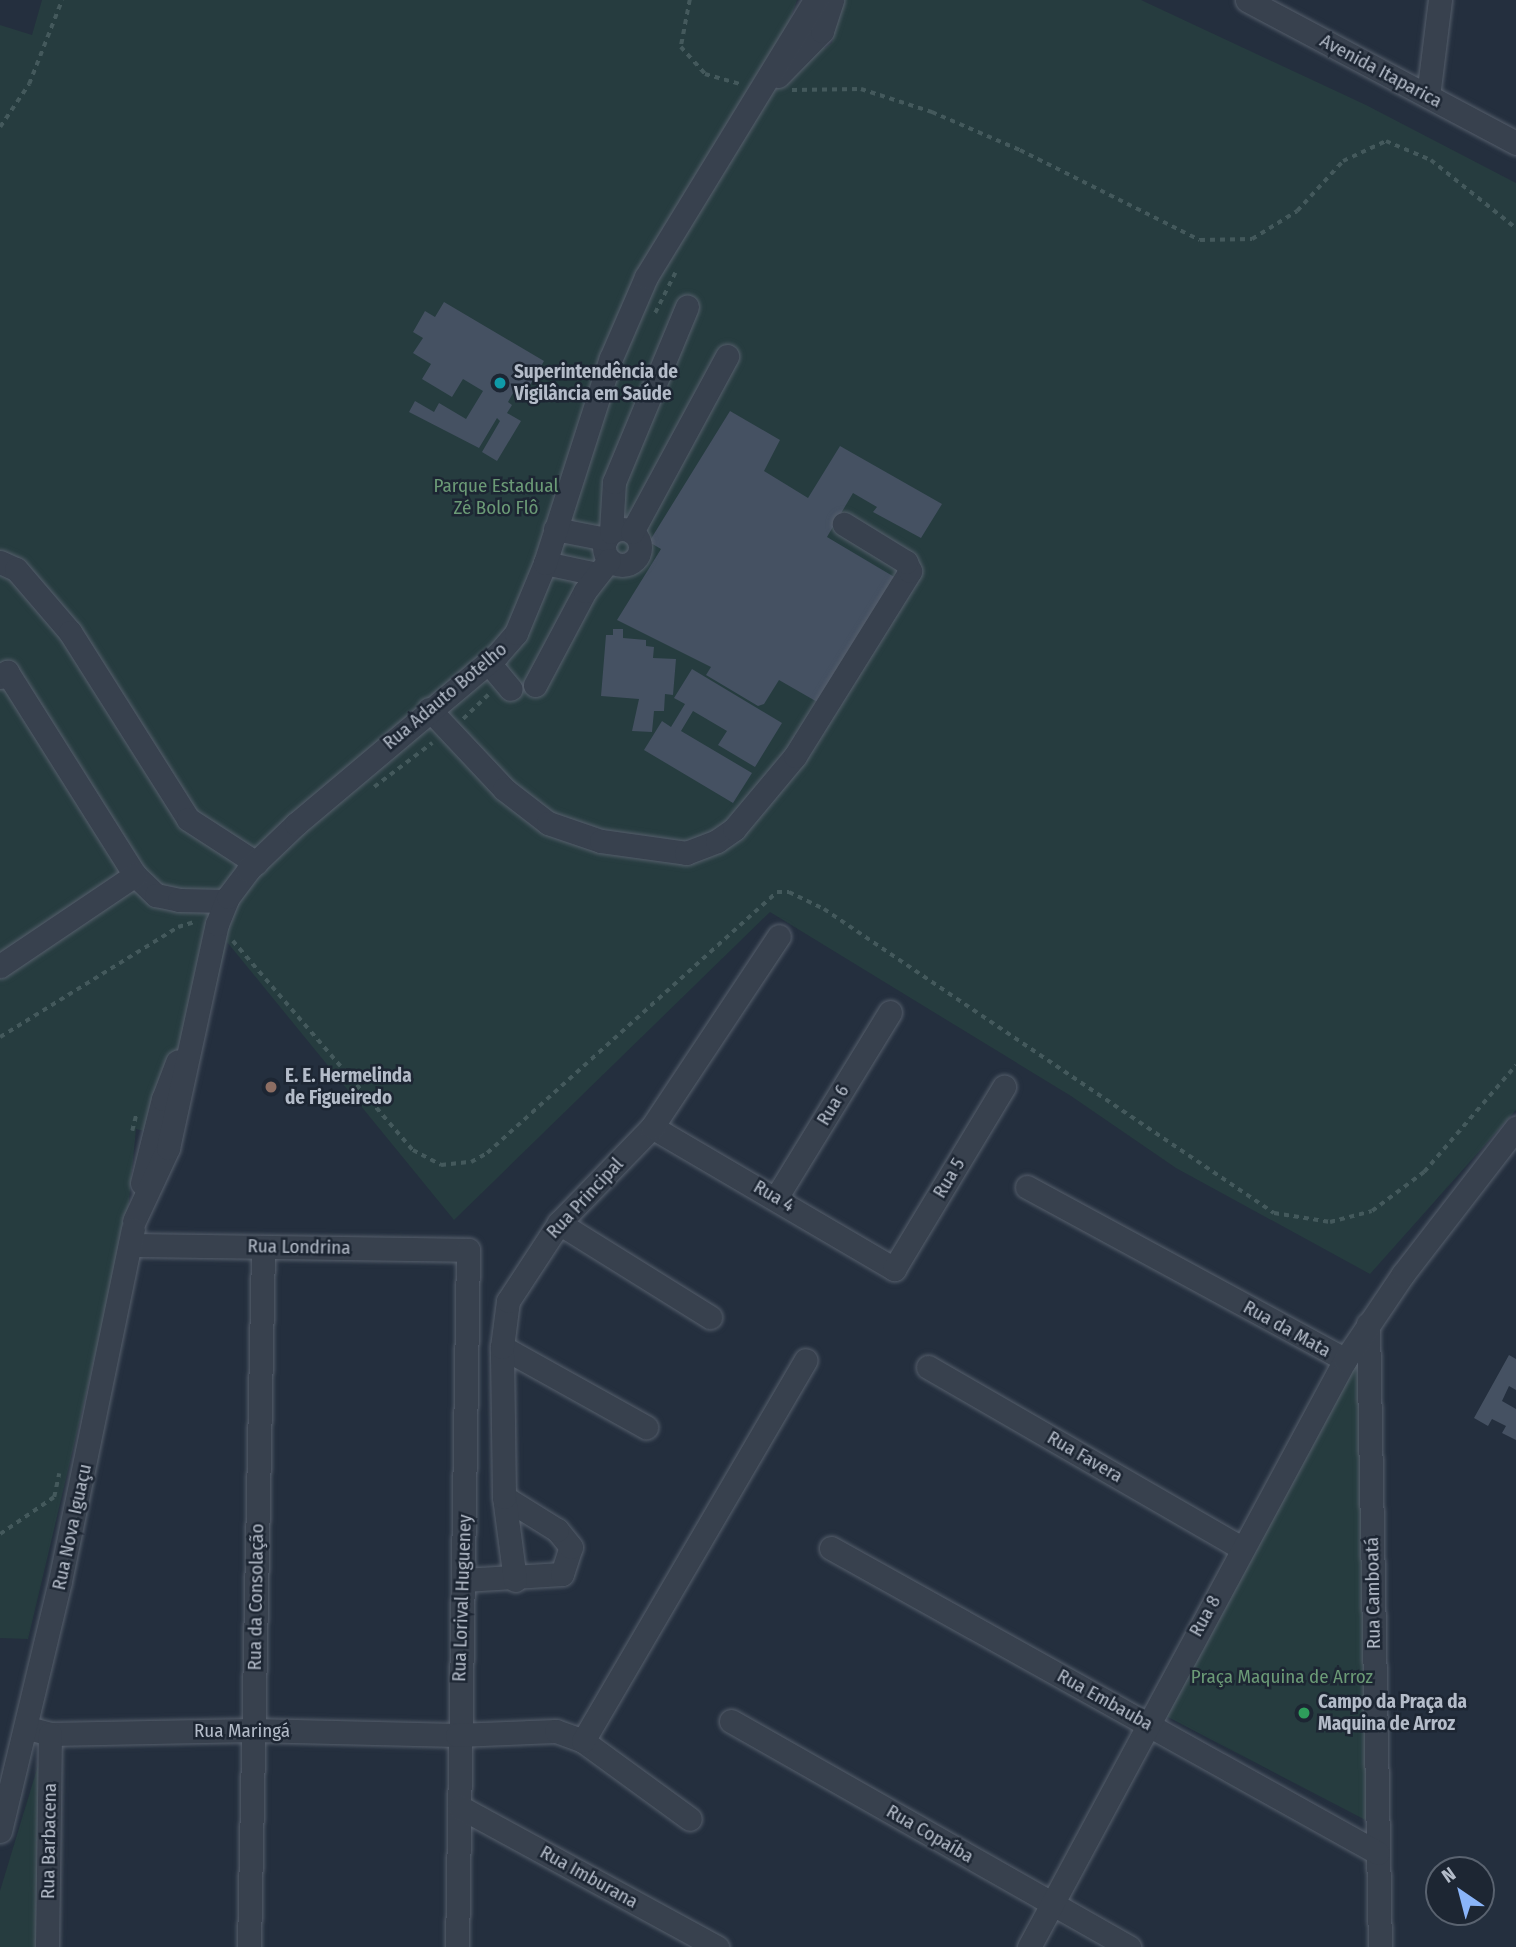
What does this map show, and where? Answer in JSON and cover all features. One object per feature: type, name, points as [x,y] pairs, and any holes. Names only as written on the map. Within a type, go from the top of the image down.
[{"type":"street","name":"Rua Adauto Botelho","points":[[217,924],[226,901],[256,863],[429,709],[488,662],[516,633],[545,563],[627,319],[646,277],[741,118],[806,20],[815,0]]},
{"type":"street","name":"Rua Adauto Botelho","points":[[761,90],[813,42],[829,16],[832,0]]},
{"type":"street","name":"Avenida Itaparica","points":[[1247,0],[1516,143]]},
{"type":"street","points":[[1428,96],[1440,0]]},
{"type":"street","points":[[611,547],[614,482],[687,307]]},
{"type":"street","points":[[536,685],[611,547],[727,356]]},
{"type":"street","points":[[429,709],[504,789],[548,823],[601,841],[686,853],[717,841],[734,829],[795,756],[910,571],[906,562],[844,524]]},
{"type":"street","points":[[555,529],[611,547]]},
{"type":"street","points":[[545,563],[611,547]]},
{"type":"street","points":[[0,562],[16,569],[70,632],[188,819],[256,863]]},
{"type":"street","points":[[488,662],[511,689]]},
{"type":"street","points":[[0,677],[7,673],[135,875],[156,895],[179,900],[226,901]]},
{"type":"street","points":[[0,966],[135,875]]},
{"type":"street","name":"Rua Nova Iguaçu","points":[[0,1831],[28,1728],[134,1221],[168,1149],[217,924]]},
{"type":"street","name":"Rua Principal","points":[[515,1580],[504,1497],[502,1347],[508,1301],[559,1223],[652,1127],[779,936]]},
{"type":"street","name":"Rua 6","points":[[776,1198],[890,1012]]},
{"type":"street","name":"Rua 5","points":[[894,1269],[1004,1087]]},
{"type":"street","name":"Rua 4","points":[[652,1127],[894,1269]]},
{"type":"street","name":"Rua da Mata","points":[[1027,1187],[1345,1360],[1367,1323],[1510,1135]]},
{"type":"street","points":[[559,1223],[710,1317]]},
{"type":"street","name":"Rua Londrina","points":[[130,1245],[468,1250]]},
{"type":"street","name":"Rua da Consolação","points":[[249,1947],[263,1247]]},
{"type":"street","name":"Rua Lorival Hugueney","points":[[457,1947],[460,1807],[457,1735],[464,1580],[468,1250]]},
{"type":"street","name":"Rua Camboatá","points":[[1367,1323],[1380,1947]]},
{"type":"street","points":[[502,1347],[646,1427]]},
{"type":"street","points":[[583,1741],[806,1360]]},
{"type":"street","name":"Rua 8","points":[[1029,1947],[1345,1360]]},
{"type":"street","name":"Rua Favera","points":[[928,1367],[1242,1548]]},
{"type":"street","points":[[464,1580],[515,1580],[562,1574],[571,1547],[557,1530],[504,1497]]},
{"type":"street","name":"Rua Embauba","points":[[831,1548],[1378,1853]]},
{"type":"street","name":"Rua Copaíba","points":[[731,1721],[1129,1947]]},
{"type":"street","name":"Rua Maringá","points":[[28,1728],[50,1734],[253,1730],[457,1735],[556,1731],[583,1741],[690,1819]]},
{"type":"street","name":"Rua Barbacena","points":[[47,1947],[50,1734]]},
{"type":"street","name":"Rua Imburana","points":[[460,1807],[717,1947]]},
{"type":"path","points":[[0,127],[29,84],[62,0]]},
{"type":"path","points":[[690,0],[681,47],[705,74],[761,90],[861,89],[932,112],[1020,150],[1200,240],[1252,239],[1297,211],[1343,161],[1386,141],[1431,160],[1516,228]]},
{"type":"path","points":[[0,1037],[178,927],[200,921],[217,924]]},
{"type":"green space","name":"Parque Estadual Zé Bolo Flô","points":[[42,0],[797,0],[786,30],[825,48],[832,43],[840,0],[1141,0],[1366,105],[1516,183],[1516,1110],[1370,1274],[1176,1168],[1071,1096],[770,912],[454,1220],[227,942],[178,1139],[136,1129],[127,1221],[28,1639],[0,1638],[0,25],[32,35]]},
{"type":"green space","name":"Praça Maquina de Arroz","points":[[1357,1355],[1377,1826],[1162,1714]]},
{"type":"green space","points":[[40,1759],[37,1947],[0,1947],[0,1891]]},
{"type":"building","name":"Superintendência de Vigilância em Saúde","points":[[444,302],[544,361],[526,392],[517,386],[508,402],[512,405],[507,413],[521,421],[497,461],[482,452],[500,421],[497,418],[479,448],[409,412],[415,401],[434,412],[439,403],[466,419],[483,391],[463,379],[452,397],[422,379],[431,364],[413,353],[423,338],[413,332],[425,311],[435,317]]},
{"type":"building","points":[[730,411],[780,440],[764,471],[808,498],[840,446],[942,504],[921,538],[873,512],[877,507],[853,493],[827,537],[896,578],[819,703],[779,680],[764,704],[758,706],[706,675],[711,667],[617,620],[661,549],[649,542]]},
{"type":"building","points":[[613,629],[623,629],[623,638],[646,640],[646,646],[654,647],[653,658],[676,659],[673,695],[665,694],[664,711],[654,711],[652,732],[632,731],[639,699],[601,696],[606,635],[613,635]]},
{"type":"building","points":[[692,669],[782,723],[755,767],[718,745],[727,731],[693,711],[681,731],[752,773],[733,803],[644,750],[662,721],[671,727],[685,704],[674,698]]},
{"type":"building","points":[[1509,1355],[1516,1359],[1516,1390],[1509,1386],[1502,1401],[1516,1409],[1516,1440],[1502,1433],[1506,1426],[1492,1419],[1488,1426],[1474,1418]]},
{"type":"place","name":"Superintendência de Vigilância em Saúde","points":[[500,383]]},
{"type":"place","name":"E. E. Hermelinda de Figueiredo","points":[[271,1087]]},
{"type":"place","name":"Campo da Praça da Maquina de Arroz","points":[[1304,1713]]}]
